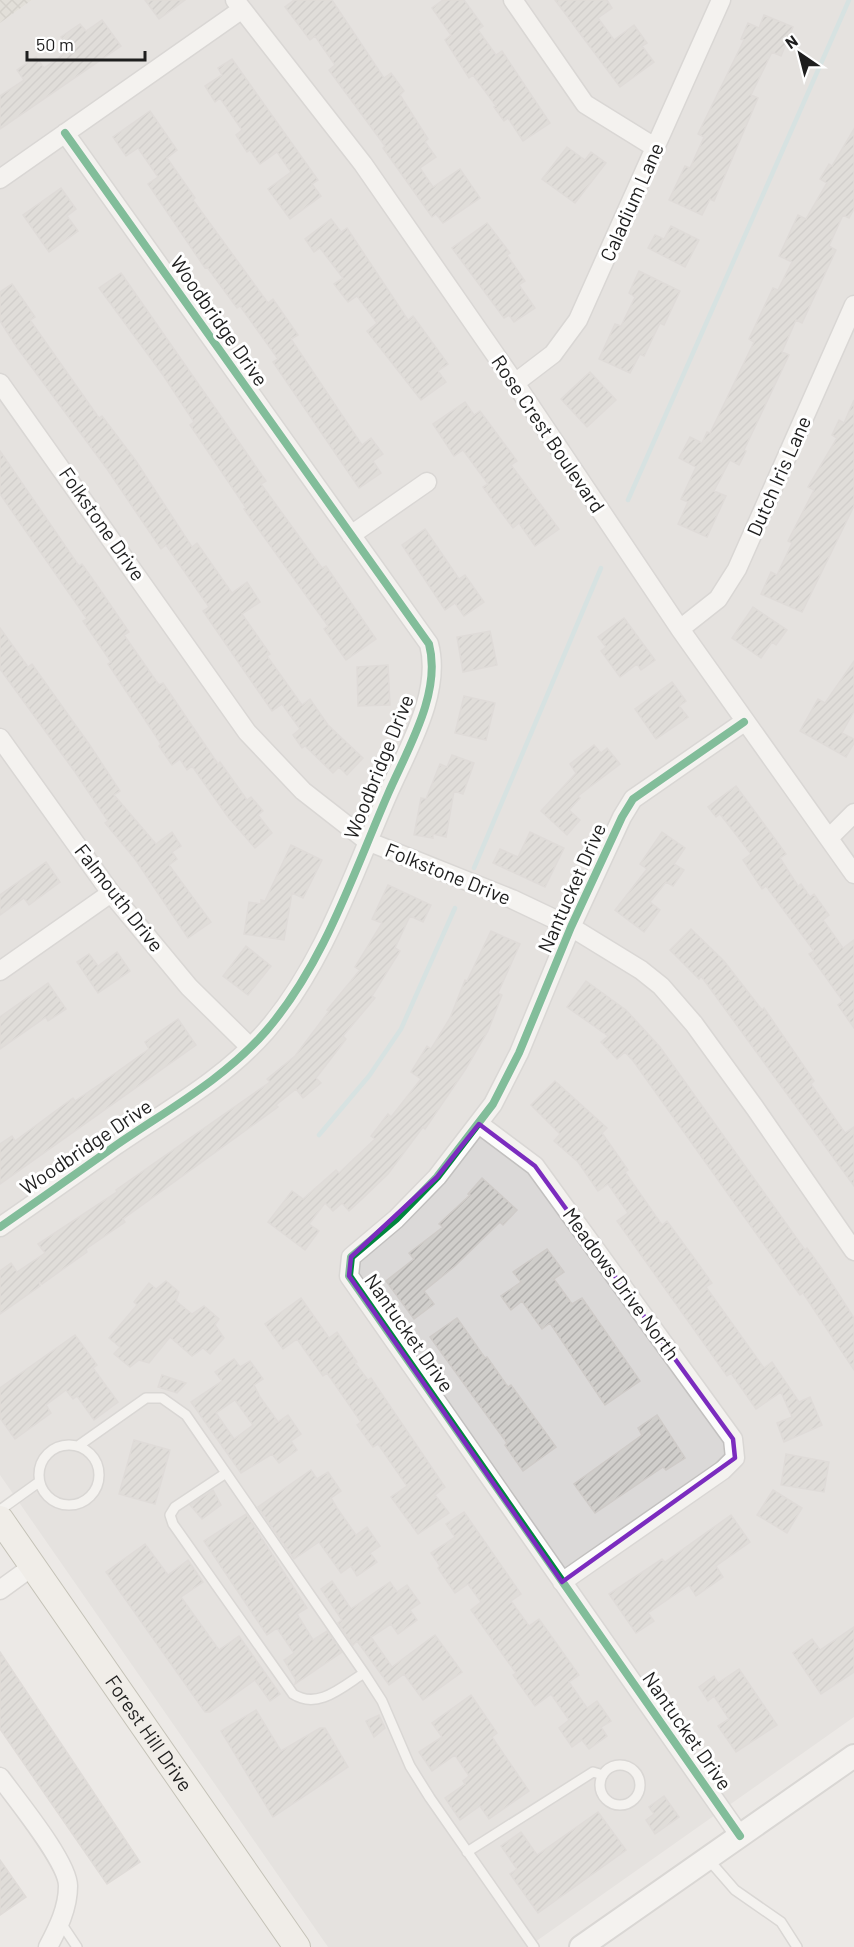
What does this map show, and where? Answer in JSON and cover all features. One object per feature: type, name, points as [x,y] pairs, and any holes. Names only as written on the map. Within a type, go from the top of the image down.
[{"type":"main road","name":"Forest Hill Drive","points":[[0,1519],[297,1947]]},
{"type":"street","points":[[513,0],[585,104],[656,148]]},
{"type":"street","name":"Caladium Lane","points":[[515,383],[553,354],[578,320],[721,0]]},
{"type":"street","points":[[0,179],[238,5]]},
{"type":"street","name":"Rose Crest Boulevard","points":[[238,5],[363,164],[515,383],[744,722],[854,874]]},
{"type":"street","name":"Woodbridge Drive","points":[[0,1227],[201,1090],[267,1029],[305,976],[333,921],[416,731],[427,697],[432,658],[429,644],[65,133]]},
{"type":"street","name":"Dutch Iris Lane","points":[[680,629],[718,599],[737,569],[854,305]]},
{"type":"street","name":"Folkstone Drive","points":[[0,383],[248,732],[303,791],[367,841],[512,900],[571,927],[641,970],[661,986],[694,1024],[854,1251]]},
{"type":"street","points":[[351,535],[428,482]]},
{"type":"street","name":"Nantucket Drive","points":[[740,1836],[349,1276],[351,1257],[396,1220],[437,1177],[479,1124],[519,1053],[571,927],[622,817],[633,799],[744,722]]},
{"type":"street","name":"Falmouth Drive","points":[[0,738],[111,893],[189,987],[250,1047]]},
{"type":"street","points":[[829,838],[854,813]]},
{"type":"street","points":[[0,971],[111,893]]},
{"type":"street","name":"Meadows Drive North","points":[[479,1124],[535,1166],[733,1439],[735,1458],[731,1462],[562,1582]]},
{"type":"street","points":[[2,1588],[33,1566]]},
{"type":"street","points":[[581,1947],[854,1756]]},
{"type":"street","points":[[0,1777],[45,1839],[65,1874],[68,1886],[61,1923],[48,1947]]},
{"type":"lane","points":[[78,1446],[94,1458],[98,1468],[96,1488],[89,1497],[73,1505],[62,1504],[45,1494],[39,1482],[39,1471],[48,1453],[57,1447],[78,1446],[146,1398],[162,1398],[186,1414],[364,1673],[382,1701],[410,1766],[534,1947]]},
{"type":"lane","points":[[226,1473],[175,1507],[170,1515],[173,1524],[293,1694],[301,1699],[314,1701],[364,1673]]},
{"type":"lane","points":[[0,1510],[39,1482]]},
{"type":"lane","points":[[626,1766],[640,1780],[639,1793],[624,1805],[611,1803],[602,1794],[600,1788],[603,1775],[613,1767],[626,1766]]},
{"type":"lane","points":[[467,1852],[593,1772],[603,1775]]},
{"type":"lane","points":[[708,1858],[735,1890],[781,1922],[797,1947]]},
{"type":"lane","points":[[61,1923],[77,1947]]},
{"type":"highlighted area","points":[[479,1124],[535,1166],[733,1439],[735,1458],[562,1582],[349,1276],[351,1257],[437,1177]]},
{"type":"shaded area","points":[[0,0],[32,0],[0,23]]},
{"type":"shaded area","points":[[32,0],[854,0],[854,1717],[528,1947],[328,1947],[0,1475],[0,23]]},
{"type":"building","points":[[145,0],[185,0],[159,19]]},
{"type":"building","points":[[294,0],[332,0],[384,78],[391,73],[404,91],[400,95],[428,139],[425,142],[436,157],[420,168],[433,187],[460,169],[480,198],[443,223],[436,214],[432,217],[383,148],[385,146],[329,70],[335,65],[315,36],[310,40],[285,7]]},
{"type":"building","points":[[443,0],[464,0],[483,26],[478,30],[496,55],[502,51],[550,123],[523,141],[508,118],[504,121],[473,75],[469,78],[445,40],[451,35],[432,8]]},
{"type":"building","points":[[555,0],[607,0],[612,8],[598,18],[614,40],[634,25],[647,43],[642,46],[654,62],[620,87]]},
{"type":"building","points":[[764,15],[793,27],[781,56],[772,52],[751,95],[758,98],[714,201],[710,199],[702,215],[669,200],[685,166],[690,168],[704,137],[698,134],[744,40],[741,39],[748,23],[759,28]]},
{"type":"building","points":[[102,20],[121,46],[0,129],[0,96],[24,80],[17,70],[36,57],[44,68],[69,50],[61,37],[80,24],[86,31]]},
{"type":"building","points":[[232,59],[318,180],[312,184],[321,196],[290,219],[268,189],[291,172],[277,152],[260,164],[250,150],[247,152],[236,135],[242,130],[220,98],[215,102],[205,86],[222,75],[218,68]]},
{"type":"building","points":[[150,111],[177,150],[167,158],[195,198],[193,200],[268,303],[273,299],[298,335],[291,339],[362,445],[371,438],[383,454],[373,461],[381,473],[359,488],[273,362],[278,359],[240,306],[237,308],[207,267],[205,268],[148,184],[158,177],[138,148],[126,156],[113,137]]},
{"type":"building","points":[[854,129],[854,209],[849,218],[843,215],[829,246],[836,250],[802,323],[796,320],[782,352],[789,355],[744,450],[746,451],[739,465],[730,460],[714,491],[726,496],[707,537],[678,524],[688,502],[681,499],[696,467],[679,458],[690,437],[702,443],[707,432],[710,433],[754,342],[749,339],[773,288],[778,290],[792,262],[779,256],[798,215],[806,219],[827,183],[820,179],[829,164],[832,166]]},
{"type":"building","points":[[567,147],[585,160],[591,152],[606,163],[575,203],[542,179]]},
{"type":"building","points":[[61,188],[76,209],[67,216],[78,231],[49,252],[23,215]]},
{"type":"building","points":[[331,219],[341,232],[347,228],[408,320],[413,316],[448,364],[438,371],[446,382],[421,400],[367,331],[377,323],[357,296],[348,302],[334,284],[343,278],[320,248],[314,252],[305,239]]},
{"type":"building","points":[[487,223],[510,253],[507,255],[525,281],[519,285],[535,308],[514,322],[509,315],[504,318],[452,248]]},
{"type":"building","points":[[671,226],[699,240],[685,267],[648,248],[655,235],[664,239]]},
{"type":"building","points":[[639,271],[680,291],[664,325],[660,323],[644,356],[640,354],[630,373],[599,359],[615,324],[621,326],[635,297],[629,293]]},
{"type":"building","points":[[121,273],[266,481],[261,484],[322,568],[326,566],[376,639],[346,660],[324,629],[328,626],[244,509],[246,508],[190,425],[194,422],[163,375],[99,288]]},
{"type":"building","points":[[12,284],[35,317],[30,320],[99,418],[102,416],[136,461],[192,547],[197,543],[232,593],[247,582],[260,602],[242,614],[270,654],[267,656],[302,705],[310,699],[328,725],[363,758],[347,775],[339,767],[333,773],[305,746],[302,748],[293,735],[300,729],[282,704],[272,711],[203,611],[209,607],[166,545],[161,549],[107,469],[16,346],[0,321],[0,292]]},
{"type":"building","points":[[590,372],[616,400],[587,427],[561,399]]},
{"type":"building","points":[[854,400],[854,506],[802,612],[761,594],[771,572],[777,575],[792,543],[788,541],[814,490],[808,487],[837,438],[832,435],[839,420],[844,423]]},
{"type":"building","points":[[465,402],[474,415],[480,411],[517,461],[511,465],[559,529],[535,546],[519,523],[513,528],[483,487],[488,484],[463,450],[454,456],[433,424]]},
{"type":"building","points":[[0,451],[79,566],[82,564],[129,632],[124,635],[159,685],[163,683],[218,764],[220,762],[247,800],[251,797],[263,811],[258,815],[272,833],[255,848],[228,817],[192,766],[187,770],[180,759],[172,765],[159,746],[161,744],[108,664],[111,662],[83,621],[87,619],[0,494]]},
{"type":"building","points":[[425,529],[459,579],[465,575],[484,602],[464,616],[455,603],[445,610],[402,545]]},
{"type":"building","points":[[753,607],[787,630],[776,645],[772,642],[761,658],[732,638]]},
{"type":"building","points":[[624,618],[655,660],[641,670],[637,664],[620,677],[601,651],[606,647],[598,637]]},
{"type":"building","points":[[0,628],[28,667],[32,664],[89,744],[120,791],[114,795],[156,844],[172,832],[181,846],[172,852],[177,859],[169,865],[211,922],[188,938],[135,859],[105,823],[108,821],[75,772],[0,669]]},
{"type":"building","points":[[490,631],[497,665],[463,672],[457,637]]},
{"type":"building","points":[[854,661],[854,711],[842,733],[854,739],[854,743],[846,757],[800,731],[818,699],[825,703]]},
{"type":"building","points":[[388,665],[390,705],[358,706],[357,667]]},
{"type":"building","points":[[672,682],[686,701],[679,706],[688,717],[656,739],[635,709]]},
{"type":"building","points":[[464,696],[495,703],[486,740],[455,733]]},
{"type":"building","points":[[594,745],[601,753],[607,748],[620,764],[578,796],[580,798],[569,810],[580,820],[567,835],[541,811],[576,773],[570,764]]},
{"type":"building","points":[[452,755],[474,763],[463,794],[454,791],[446,837],[433,834],[433,838],[414,835],[421,798],[426,799],[440,764],[447,767]]},
{"type":"building","points":[[736,786],[786,854],[780,858],[798,886],[801,884],[810,897],[814,894],[829,915],[823,920],[843,948],[854,940],[854,1028],[838,1005],[843,1001],[809,954],[814,951],[766,886],[762,889],[743,860],[751,854],[720,814],[716,817],[708,807]]},
{"type":"building","points":[[530,832],[564,848],[545,887],[493,863],[500,849],[518,857]]},
{"type":"building","points":[[662,832],[685,848],[674,864],[684,870],[673,886],[666,882],[650,902],[660,910],[644,932],[615,910],[647,869],[640,864]]},
{"type":"building","points":[[291,845],[322,860],[303,898],[292,893],[284,940],[244,934],[249,902],[261,904],[261,900],[265,901]]},
{"type":"building","points":[[46,862],[60,882],[29,905],[24,898],[0,915],[0,895]]},
{"type":"building","points":[[388,885],[431,905],[423,922],[410,916],[395,948],[400,951],[372,996],[375,998],[343,1036],[346,1039],[316,1078],[321,1083],[303,1098],[296,1089],[276,1105],[278,1107],[123,1219],[125,1222],[86,1249],[87,1252],[42,1284],[39,1282],[40,1286],[0,1314],[0,1271],[11,1263],[17,1272],[45,1253],[38,1244],[117,1192],[116,1190],[270,1082],[267,1079],[295,1056],[329,1011],[327,1010],[360,970],[355,967],[382,923],[372,919]]},
{"type":"building","points":[[691,929],[724,961],[762,1010],[764,1008],[814,1081],[811,1084],[845,1133],[854,1127],[854,1186],[701,976],[699,979],[670,950]]},
{"type":"building","points":[[491,931],[520,944],[498,993],[502,995],[488,1031],[425,1129],[423,1127],[388,1174],[349,1211],[342,1203],[333,1211],[325,1203],[309,1224],[319,1231],[305,1250],[268,1222],[292,1191],[303,1199],[336,1170],[339,1173],[375,1139],[371,1136],[388,1114],[391,1117],[421,1079],[411,1072],[427,1046],[431,1049],[450,1018],[465,980],[467,981]]},
{"type":"building","points":[[246,946],[271,966],[248,995],[223,976]]},
{"type":"building","points":[[117,952],[130,971],[98,993],[77,962],[89,954],[98,966]]},
{"type":"building","points":[[586,981],[626,1010],[660,1047],[805,1250],[807,1248],[827,1276],[854,1318],[854,1370],[803,1293],[800,1295],[634,1062],[625,1052],[617,1059],[601,1042],[608,1036],[567,1007]]},
{"type":"building","points":[[48,983],[66,1009],[48,1021],[46,1017],[0,1049],[0,1017]]},
{"type":"building","points":[[178,1019],[196,1045],[0,1184],[0,1144],[12,1136],[15,1141],[73,1098],[75,1101],[100,1084],[149,1049],[145,1042]]},
{"type":"building","points":[[555,1081],[607,1128],[602,1133],[628,1170],[625,1172],[662,1225],[667,1221],[712,1283],[706,1287],[764,1368],[772,1362],[799,1402],[810,1397],[822,1425],[784,1442],[777,1423],[792,1417],[781,1392],[756,1409],[731,1373],[727,1376],[617,1221],[628,1213],[608,1184],[598,1191],[578,1162],[554,1141],[560,1134],[531,1105]]},
{"type":"building","points":[[482,1178],[517,1210],[503,1225],[500,1222],[455,1266],[424,1291],[434,1304],[414,1319],[386,1281],[414,1259],[409,1253],[443,1227],[439,1224],[470,1195],[468,1194]]},
{"type":"building","points":[[547,1249],[564,1272],[554,1279],[572,1304],[582,1298],[640,1381],[605,1405],[550,1323],[542,1329],[522,1301],[511,1310],[501,1296],[521,1282],[513,1272]]},
{"type":"building","points":[[166,1281],[179,1292],[176,1301],[192,1314],[204,1306],[219,1319],[215,1325],[224,1338],[210,1354],[203,1348],[192,1356],[170,1337],[149,1363],[139,1360],[130,1367],[114,1354],[120,1347],[109,1338],[137,1305],[134,1302],[149,1283],[156,1289]]},
{"type":"building","points":[[301,1298],[329,1338],[337,1332],[357,1362],[355,1363],[368,1380],[371,1378],[445,1487],[435,1495],[449,1513],[418,1534],[391,1497],[407,1486],[378,1444],[373,1447],[357,1425],[361,1422],[327,1373],[323,1376],[297,1339],[283,1349],[265,1324]]},
{"type":"building","points":[[457,1318],[485,1358],[487,1357],[508,1387],[511,1385],[556,1447],[523,1471],[505,1445],[507,1443],[430,1337]]},
{"type":"building","points":[[75,1335],[97,1365],[93,1368],[118,1402],[94,1420],[77,1396],[73,1399],[66,1390],[46,1405],[51,1413],[15,1439],[0,1418],[0,1388]]},
{"type":"building","points":[[234,1359],[240,1367],[250,1361],[263,1379],[254,1385],[260,1397],[278,1422],[288,1415],[301,1434],[291,1441],[297,1450],[279,1463],[272,1454],[241,1473],[191,1402],[222,1381],[215,1372]],"holes":[[[235,1400],[253,1425],[234,1439],[216,1413]]]},
{"type":"building","points":[[162,1375],[186,1383],[177,1393],[158,1387]]},
{"type":"building","points":[[657,1415],[685,1458],[666,1470],[663,1467],[595,1513],[574,1484],[642,1435],[638,1428]]},
{"type":"building","points":[[134,1440],[170,1450],[155,1504],[119,1494]]},
{"type":"building","points":[[786,1454],[829,1462],[824,1492],[781,1485]]},
{"type":"building","points":[[311,1470],[317,1479],[328,1472],[341,1491],[331,1498],[337,1508],[356,1535],[367,1527],[380,1546],[370,1553],[377,1562],[357,1576],[351,1566],[341,1573],[319,1542],[294,1559],[258,1507]]},
{"type":"building","points":[[213,1490],[221,1505],[202,1519],[190,1505]]},
{"type":"building","points":[[773,1490],[802,1508],[787,1533],[757,1515]]},
{"type":"building","points":[[464,1512],[521,1594],[511,1601],[529,1626],[539,1619],[579,1675],[569,1682],[587,1708],[597,1701],[611,1721],[601,1727],[607,1736],[589,1749],[582,1740],[572,1747],[559,1728],[569,1720],[551,1694],[535,1706],[513,1675],[516,1673],[471,1610],[481,1602],[468,1584],[455,1593],[438,1568],[440,1566],[431,1553],[455,1537],[446,1524]]},
{"type":"building","points":[[246,1514],[307,1608],[297,1614],[313,1640],[327,1631],[342,1652],[295,1684],[296,1680],[284,1660],[294,1653],[277,1628],[267,1635],[204,1541]]},
{"type":"building","points":[[731,1515],[750,1542],[716,1566],[723,1577],[696,1596],[689,1585],[648,1613],[654,1621],[636,1633],[609,1594],[662,1559],[665,1562]]},
{"type":"building","points":[[145,1544],[168,1575],[188,1560],[203,1582],[181,1597],[219,1650],[239,1636],[280,1694],[270,1701],[255,1680],[210,1712],[205,1712],[106,1572]]},
{"type":"building","points":[[332,1581],[351,1609],[390,1582],[397,1592],[407,1585],[420,1603],[410,1610],[417,1620],[398,1634],[391,1624],[371,1637],[392,1667],[435,1635],[462,1672],[423,1700],[404,1674],[389,1685],[357,1641],[353,1645],[338,1623],[342,1620],[321,1589]]},
{"type":"building","points":[[854,1627],[854,1672],[821,1694],[793,1653],[812,1639],[820,1650]]},
{"type":"building","points":[[0,1652],[140,1862],[107,1884],[0,1729]]},
{"type":"building","points":[[739,1669],[777,1725],[736,1752],[718,1726],[729,1719],[714,1696],[708,1701],[699,1687],[714,1676],[718,1683]]},
{"type":"building","points":[[471,1695],[497,1733],[492,1737],[529,1791],[489,1819],[480,1806],[460,1820],[445,1798],[465,1784],[463,1781],[469,1776],[455,1755],[432,1771],[419,1752],[442,1737],[432,1723]]},
{"type":"building","points":[[256,1710],[281,1751],[320,1728],[325,1728],[348,1767],[273,1817],[221,1731]]},
{"type":"building","points":[[379,1715],[385,1728],[374,1737],[366,1721]]},
{"type":"building","points":[[664,1796],[679,1817],[655,1834],[646,1820],[654,1814],[649,1807]]},
{"type":"building","points":[[598,1812],[626,1850],[538,1913],[510,1874],[517,1869],[501,1846],[521,1832],[537,1855]]},
{"type":"building","points":[[0,1860],[26,1897],[0,1915]]},
{"type":"waterway","points":[[628,500],[849,0]]},
{"type":"waterway","points":[[474,868],[601,568]]},
{"type":"waterway","points":[[319,1135],[369,1076],[401,1029],[455,908]]},
{"type":"cycle path","points":[[0,1227],[213,1079],[232,1065],[266,1031],[305,977],[336,917],[421,721],[431,682],[432,663],[429,644],[65,133]]},
{"type":"cycle path","points":[[740,1836],[349,1276],[351,1257],[396,1219],[437,1177],[493,1104],[519,1053],[571,927],[622,817],[633,799],[744,722]]}]
